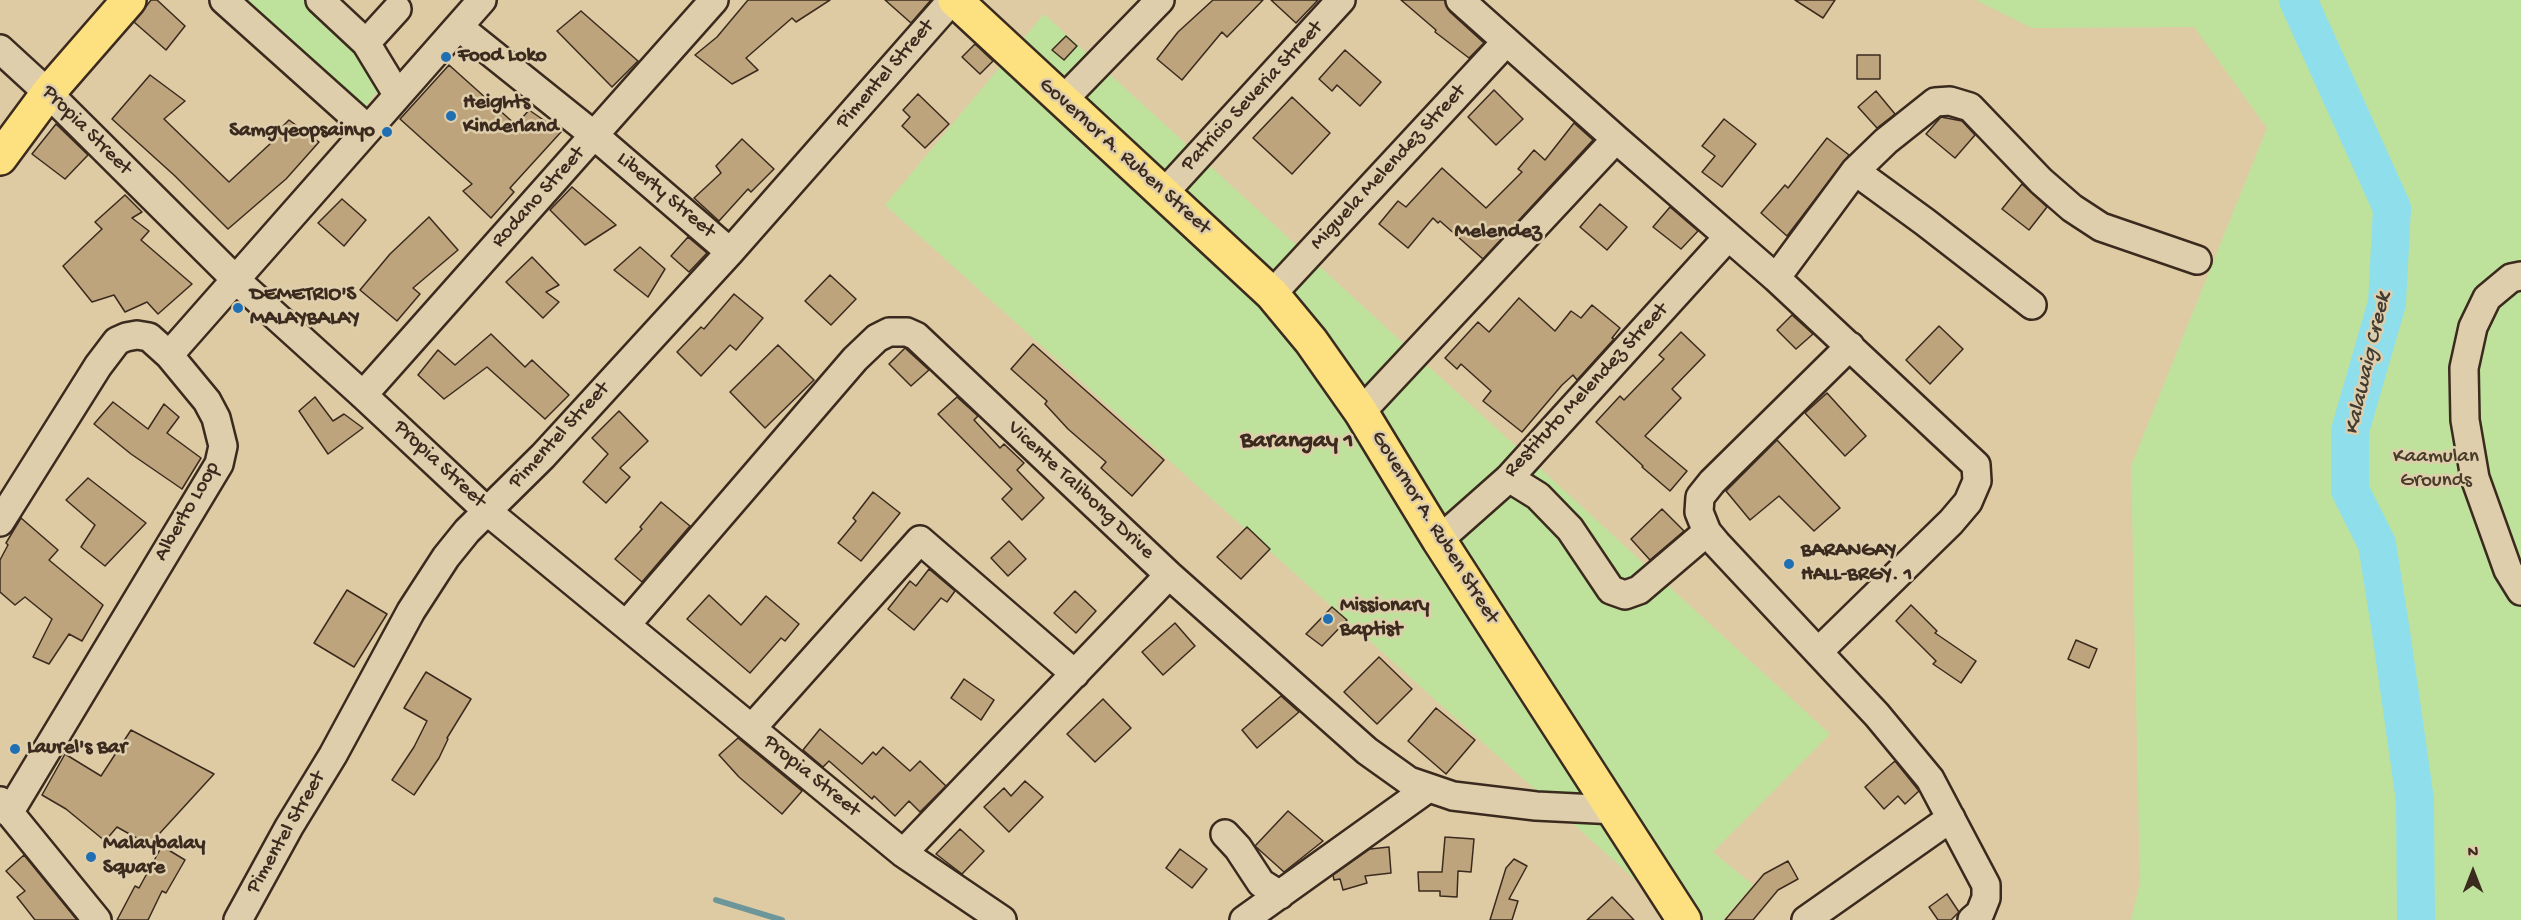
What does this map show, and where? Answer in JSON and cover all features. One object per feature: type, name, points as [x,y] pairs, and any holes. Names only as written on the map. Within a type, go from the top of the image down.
[{"type":"main road","points":[[0,158],[48,93],[129,0]]},
{"type":"main road","name":"Governor A. Ruben Street","points":[[953,0],[1272,294],[1311,341],[1361,412],[1439,540],[1616,810],[1684,920]]},
{"type":"street","points":[[224,0],[368,129]]},
{"type":"street","points":[[320,0],[366,43],[397,94]]},
{"type":"street","points":[[169,355],[482,0]]},
{"type":"street","name":"Rodano Street","points":[[363,395],[714,0]]},
{"type":"street","name":"Pimentel Street","points":[[238,920],[411,611],[446,557],[487,511],[543,456],[730,252],[953,0]]},
{"type":"street","points":[[1062,101],[1160,0]]},
{"type":"street","name":"Patricio Severia Street","points":[[1164,193],[1341,0]]},
{"type":"street","points":[[1460,0],[1776,278],[1976,465],[1977,482],[1968,502],[1951,522],[1818,652]]},
{"type":"street","points":[[366,43],[397,9]]},
{"type":"street","name":"Liberty Street","points":[[459,27],[595,136],[730,252]]},
{"type":"street","name":"Miguela Melendez Street","points":[[1272,294],[1506,42]]},
{"type":"street","name":"Propia Street","points":[[0,48],[236,280],[487,511],[903,853],[1002,920]]},
{"type":"street","points":[[1776,278],[1855,171],[1886,141],[1935,102],[1960,102],[1970,107],[2041,181],[2072,208],[2101,227],[2197,260]]},
{"type":"street","points":[[1361,412],[1616,139]]},
{"type":"street","points":[[1855,171],[2032,305]]},
{"type":"street","name":"Restituto Melendez Street","points":[[1439,540],[1509,478],[1728,237]]},
{"type":"street","points":[[2521,276],[2511,278],[2487,298],[2473,327],[2464,368],[2465,420],[2475,478],[2508,570],[2521,591]]},
{"type":"street","name":"Vicente Talibong Drive","points":[[626,625],[855,359],[877,338],[897,330],[916,336],[1169,575],[1366,751],[1409,781],[1453,796],[1536,806],[1616,810]]},
{"type":"street","name":"Alberto Loop","points":[[0,522],[98,366],[117,341],[137,335],[149,338],[169,355],[207,402],[216,418],[223,446],[219,464],[4,807]]},
{"type":"street","points":[[1850,346],[1712,482],[1700,497],[1699,512],[1707,532],[1877,715],[1930,779],[1986,885],[1986,898],[1980,914],[1972,920]]},
{"type":"street","points":[[1509,478],[1538,496],[1570,529],[1611,590],[1625,595],[1639,590],[1707,532]]},
{"type":"street","points":[[752,728],[920,540],[1074,674]]},
{"type":"street","points":[[903,853],[1169,575]]},
{"type":"street","points":[[1244,920],[1427,789]]},
{"type":"street","points":[[4,807],[97,920]]},
{"type":"street","points":[[1806,920],[1951,818]]},
{"type":"street","points":[[1225,834],[1238,848],[1261,883],[1280,895]]},
{"type":"green space","points":[[243,0],[314,0],[370,67],[378,91],[364,108]]},
{"type":"green space","name":"Kaamulan Grounds","points":[[1976,0],[2521,0],[2521,920],[2131,920],[2140,883],[2131,466],[2267,128],[2194,27],[2032,28]]},
{"type":"green space","points":[[1044,14],[1830,734],[1713,852],[1753,885],[1723,920],[1680,920],[885,205]]},
{"type":"building","points":[[151,0],[157,0],[185,26],[166,50],[134,22]]},
{"type":"building","points":[[748,0],[830,0],[796,22],[792,18],[746,58],[758,70],[732,84],[695,55],[717,37]]},
{"type":"building","points":[[885,0],[931,0],[911,23]]},
{"type":"building","points":[[1213,0],[1263,0],[1227,37],[1222,32],[1182,80],[1157,59],[1178,32]]},
{"type":"building","points":[[1271,0],[1318,0],[1296,23]]},
{"type":"building","points":[[1401,0],[1445,0],[1450,12],[1484,43],[1469,58],[1435,32],[1436,30]]},
{"type":"building","points":[[1795,0],[1835,0],[1823,18]]},
{"type":"building","points":[[581,11],[638,61],[612,87],[557,31]]},
{"type":"building","points":[[1066,36],[1077,46],[1064,60],[1052,50]]},
{"type":"building","points":[[975,44],[993,61],[980,74],[962,57]]},
{"type":"building","points":[[1345,50],[1381,82],[1360,106],[1337,85],[1332,91],[1319,79]]},
{"type":"building","points":[[1857,55],[1880,55],[1880,79],[1857,79]]},
{"type":"building","points":[[449,65],[516,125],[529,110],[561,132],[510,188],[514,192],[491,218],[463,191],[472,184],[400,119]]},
{"type":"building","points":[[150,75],[185,101],[164,119],[229,182],[271,143],[268,141],[289,120],[319,142],[286,179],[228,229],[175,176],[112,119]]},
{"type":"building","points":[[1494,90],[1523,119],[1496,145],[1468,117]]},
{"type":"building","points":[[1876,91],[1895,114],[1877,128],[1858,107]]},
{"type":"building","points":[[918,94],[949,124],[925,148],[902,126],[910,117],[903,110]]},
{"type":"building","points":[[1292,97],[1330,133],[1292,174],[1253,138]]},
{"type":"building","points":[[1941,117],[1962,121],[1975,135],[1955,158],[1926,134]]},
{"type":"building","points":[[1724,119],[1756,144],[1722,187],[1702,172],[1715,156],[1702,146]]},
{"type":"building","points":[[1574,123],[1593,140],[1483,259],[1440,221],[1438,223],[1433,218],[1408,248],[1379,224],[1398,201],[1406,207],[1442,168],[1486,208],[1522,172],[1518,169],[1534,150],[1545,160]]},
{"type":"building","points":[[56,124],[88,155],[65,179],[32,154]]},
{"type":"building","points":[[1827,138],[1849,155],[1787,236],[1761,213],[1785,185],[1788,188]]},
{"type":"building","points":[[742,139],[774,169],[751,192],[748,189],[719,221],[694,198],[721,173],[716,166]]},
{"type":"building","points":[[2022,184],[2047,207],[2029,230],[2002,209]]},
{"type":"building","points":[[572,187],[616,225],[585,245],[550,210]]},
{"type":"building","points":[[125,195],[142,212],[132,218],[149,231],[141,240],[192,284],[158,314],[147,302],[125,312],[114,295],[92,302],[63,266],[102,229],[95,222]]},
{"type":"building","points":[[342,199],[366,220],[344,246],[318,223]]},
{"type":"building","points":[[1600,204],[1627,227],[1607,250],[1580,227]]},
{"type":"building","points":[[1670,207],[1698,231],[1681,249],[1653,227]]},
{"type":"building","points":[[429,217],[458,250],[413,288],[420,294],[397,321],[360,290],[390,254]]},
{"type":"building","points":[[688,237],[707,253],[689,272],[671,256]]},
{"type":"building","points":[[640,247],[665,269],[648,297],[614,270]]},
{"type":"building","points":[[532,257],[559,285],[546,292],[559,302],[543,318],[506,282]]},
{"type":"building","points":[[830,275],[856,299],[831,325],[805,301]]},
{"type":"building","points":[[734,294],[763,318],[736,350],[730,345],[701,376],[677,352],[701,327],[704,329]]},
{"type":"building","points":[[1519,298],[1555,331],[1571,311],[1581,318],[1592,305],[1620,328],[1612,338],[1614,339],[1577,380],[1573,375],[1562,385],[1522,432],[1483,401],[1491,391],[1461,364],[1457,369],[1445,358],[1478,322],[1489,332]]},
{"type":"building","points":[[1792,315],[1813,334],[1796,349],[1777,330]]},
{"type":"building","points":[[1939,326],[1963,349],[1930,384],[1906,360]]},
{"type":"building","points":[[1681,332],[1705,355],[1672,389],[1681,398],[1645,436],[1687,471],[1670,491],[1596,422],[1620,396],[1624,400],[1664,359],[1659,355]]},
{"type":"building","points":[[491,334],[525,367],[532,360],[569,395],[545,419],[487,367],[444,399],[418,375],[438,350],[455,365]]},
{"type":"building","points":[[1033,344],[1164,460],[1132,496],[1101,468],[1106,462],[1068,429],[1045,404],[1047,401],[1011,369]]},
{"type":"building","points":[[778,345],[814,380],[765,428],[730,392]]},
{"type":"building","points":[[905,348],[929,370],[911,386],[889,364]]},
{"type":"building","points":[[1827,393],[1866,436],[1845,456],[1805,413]]},
{"type":"building","points":[[315,397],[333,421],[344,414],[363,428],[328,454],[299,411]]},
{"type":"building","points":[[957,397],[978,416],[974,420],[1000,448],[1004,444],[1024,463],[1017,470],[1044,498],[1022,520],[1002,499],[1012,489],[938,414]]},
{"type":"building","points":[[113,402],[148,429],[164,404],[179,417],[167,433],[201,458],[182,489],[131,454],[94,424]]},
{"type":"building","points":[[619,411],[648,441],[620,468],[630,477],[606,503],[583,482],[608,454],[592,438]]},
{"type":"building","points":[[1777,440],[1840,508],[1814,531],[1779,496],[1750,520],[1726,491]]},
{"type":"building","points":[[88,478],[146,523],[105,566],[81,547],[95,525],[66,500]]},
{"type":"building","points":[[873,492],[900,513],[861,561],[838,543],[856,521],[853,518]]},
{"type":"building","points":[[661,502],[690,526],[642,582],[615,559],[642,529],[640,527]]},
{"type":"building","points":[[1662,509],[1684,531],[1650,560],[1631,539]]},
{"type":"building","points":[[21,518],[58,550],[49,560],[103,605],[82,641],[69,634],[49,664],[33,657],[52,619],[25,597],[15,605],[0,592],[0,560],[8,545],[6,543]]},
{"type":"building","points":[[1247,527],[1270,549],[1241,579],[1217,557]]},
{"type":"building","points":[[1009,541],[1026,559],[1008,576],[991,558]]},
{"type":"building","points":[[929,569],[955,591],[947,602],[941,598],[914,630],[888,609],[910,581],[916,586]]},
{"type":"building","points":[[347,590],[387,614],[354,667],[314,643]]},
{"type":"building","points":[[1075,591],[1096,611],[1076,633],[1054,613]]},
{"type":"building","points":[[709,595],[741,625],[766,596],[799,624],[785,641],[781,638],[750,673],[687,619]]},
{"type":"building","points":[[1911,605],[1937,631],[1935,633],[1976,661],[1961,683],[1933,664],[1936,661],[1896,621]]},
{"type":"building","name":"Missionary Baptist","points":[[1332,607],[1347,620],[1322,646],[1306,634]]},
{"type":"building","points":[[1175,623],[1195,646],[1163,675],[1142,652]]},
{"type":"building","points":[[2076,640],[2097,649],[2089,668],[2068,659]]},
{"type":"building","points":[[1379,657],[1412,689],[1377,724],[1344,692]]},
{"type":"building","points":[[426,672],[471,699],[447,738],[439,758],[414,795],[392,780],[414,747],[427,721],[404,708]]},
{"type":"building","points":[[964,679],[994,700],[981,720],[951,698]]},
{"type":"building","points":[[1281,696],[1299,712],[1257,748],[1242,730]]},
{"type":"building","points":[[1103,699],[1131,728],[1095,762],[1067,734]]},
{"type":"building","points":[[1436,708],[1475,740],[1446,774],[1408,741]]},
{"type":"building","points":[[820,729],[862,764],[873,752],[876,755],[883,747],[910,771],[920,761],[946,786],[920,812],[909,801],[895,816],[874,796],[872,799],[829,761],[823,767],[803,750]]},
{"type":"building","points":[[131,730],[214,774],[149,845],[117,827],[105,841],[66,809],[42,795],[65,754],[101,776]]},
{"type":"building","points":[[738,738],[802,791],[782,814],[739,777],[719,755]]},
{"type":"building","points":[[1895,761],[1919,791],[1905,804],[1898,796],[1884,809],[1865,787]]},
{"type":"building","points":[[1025,781],[1043,797],[1009,832],[984,807],[1004,788],[1011,796]]},
{"type":"building","points":[[1288,811],[1323,841],[1284,872],[1255,846]]},
{"type":"building","points":[[960,829],[984,851],[962,874],[936,854]]},
{"type":"building","points":[[1445,837],[1474,839],[1471,872],[1458,871],[1457,897],[1440,896],[1440,891],[1419,891],[1418,872],[1442,872]]},
{"type":"building","points":[[162,846],[185,860],[166,893],[162,891],[148,920],[117,920],[135,886],[139,888]]},
{"type":"building","points":[[1389,847],[1391,873],[1365,876],[1367,883],[1343,890],[1340,879],[1334,880],[1333,875],[1370,849]]},
{"type":"building","points":[[1180,849],[1207,869],[1192,888],[1166,868]]},
{"type":"building","points":[[24,855],[77,920],[35,920],[17,897],[25,891],[6,871]]},
{"type":"building","points":[[1514,859],[1527,866],[1509,899],[1518,901],[1512,920],[1490,920],[1506,868]]},
{"type":"building","points":[[1788,861],[1798,879],[1778,890],[1753,920],[1725,920],[1764,874]]},
{"type":"building","points":[[1947,894],[1959,912],[1951,920],[1938,920],[1929,907]]},
{"type":"building","points":[[1612,897],[1634,920],[1587,920]]},
{"type":"waterway","name":"Kalawaig Creek","points":[[2298,0],[2392,208],[2387,303],[2350,431],[2350,490],[2377,544],[2391,632],[2415,800],[2416,920]]},
{"type":"waterway","points":[[716,900],[782,920]]},
{"type":"place","name":"Food Loko","points":[[446,57]]},
{"type":"place","name":"Heights Kinderland","points":[[451,116]]},
{"type":"place","name":"Samgyeopsainyo","points":[[387,132]]},
{"type":"place","name":"DEMETRIO'S MALAYBALAY","points":[[238,308]]},
{"type":"place","name":"BARANGAY HALL-BRGY. 1","points":[[1789,564]]},
{"type":"place","name":"Missionary Baptist","points":[[1328,619]]},
{"type":"place","name":"Laurel's Bar","points":[[15,749]]},
{"type":"place","name":"Malaybalay Square","points":[[91,857]]},
{"type":"district","name":"Melendez","points":[[1498,233]]},
{"type":"district","name":"Barangay 1","points":[[1297,442]]}]
